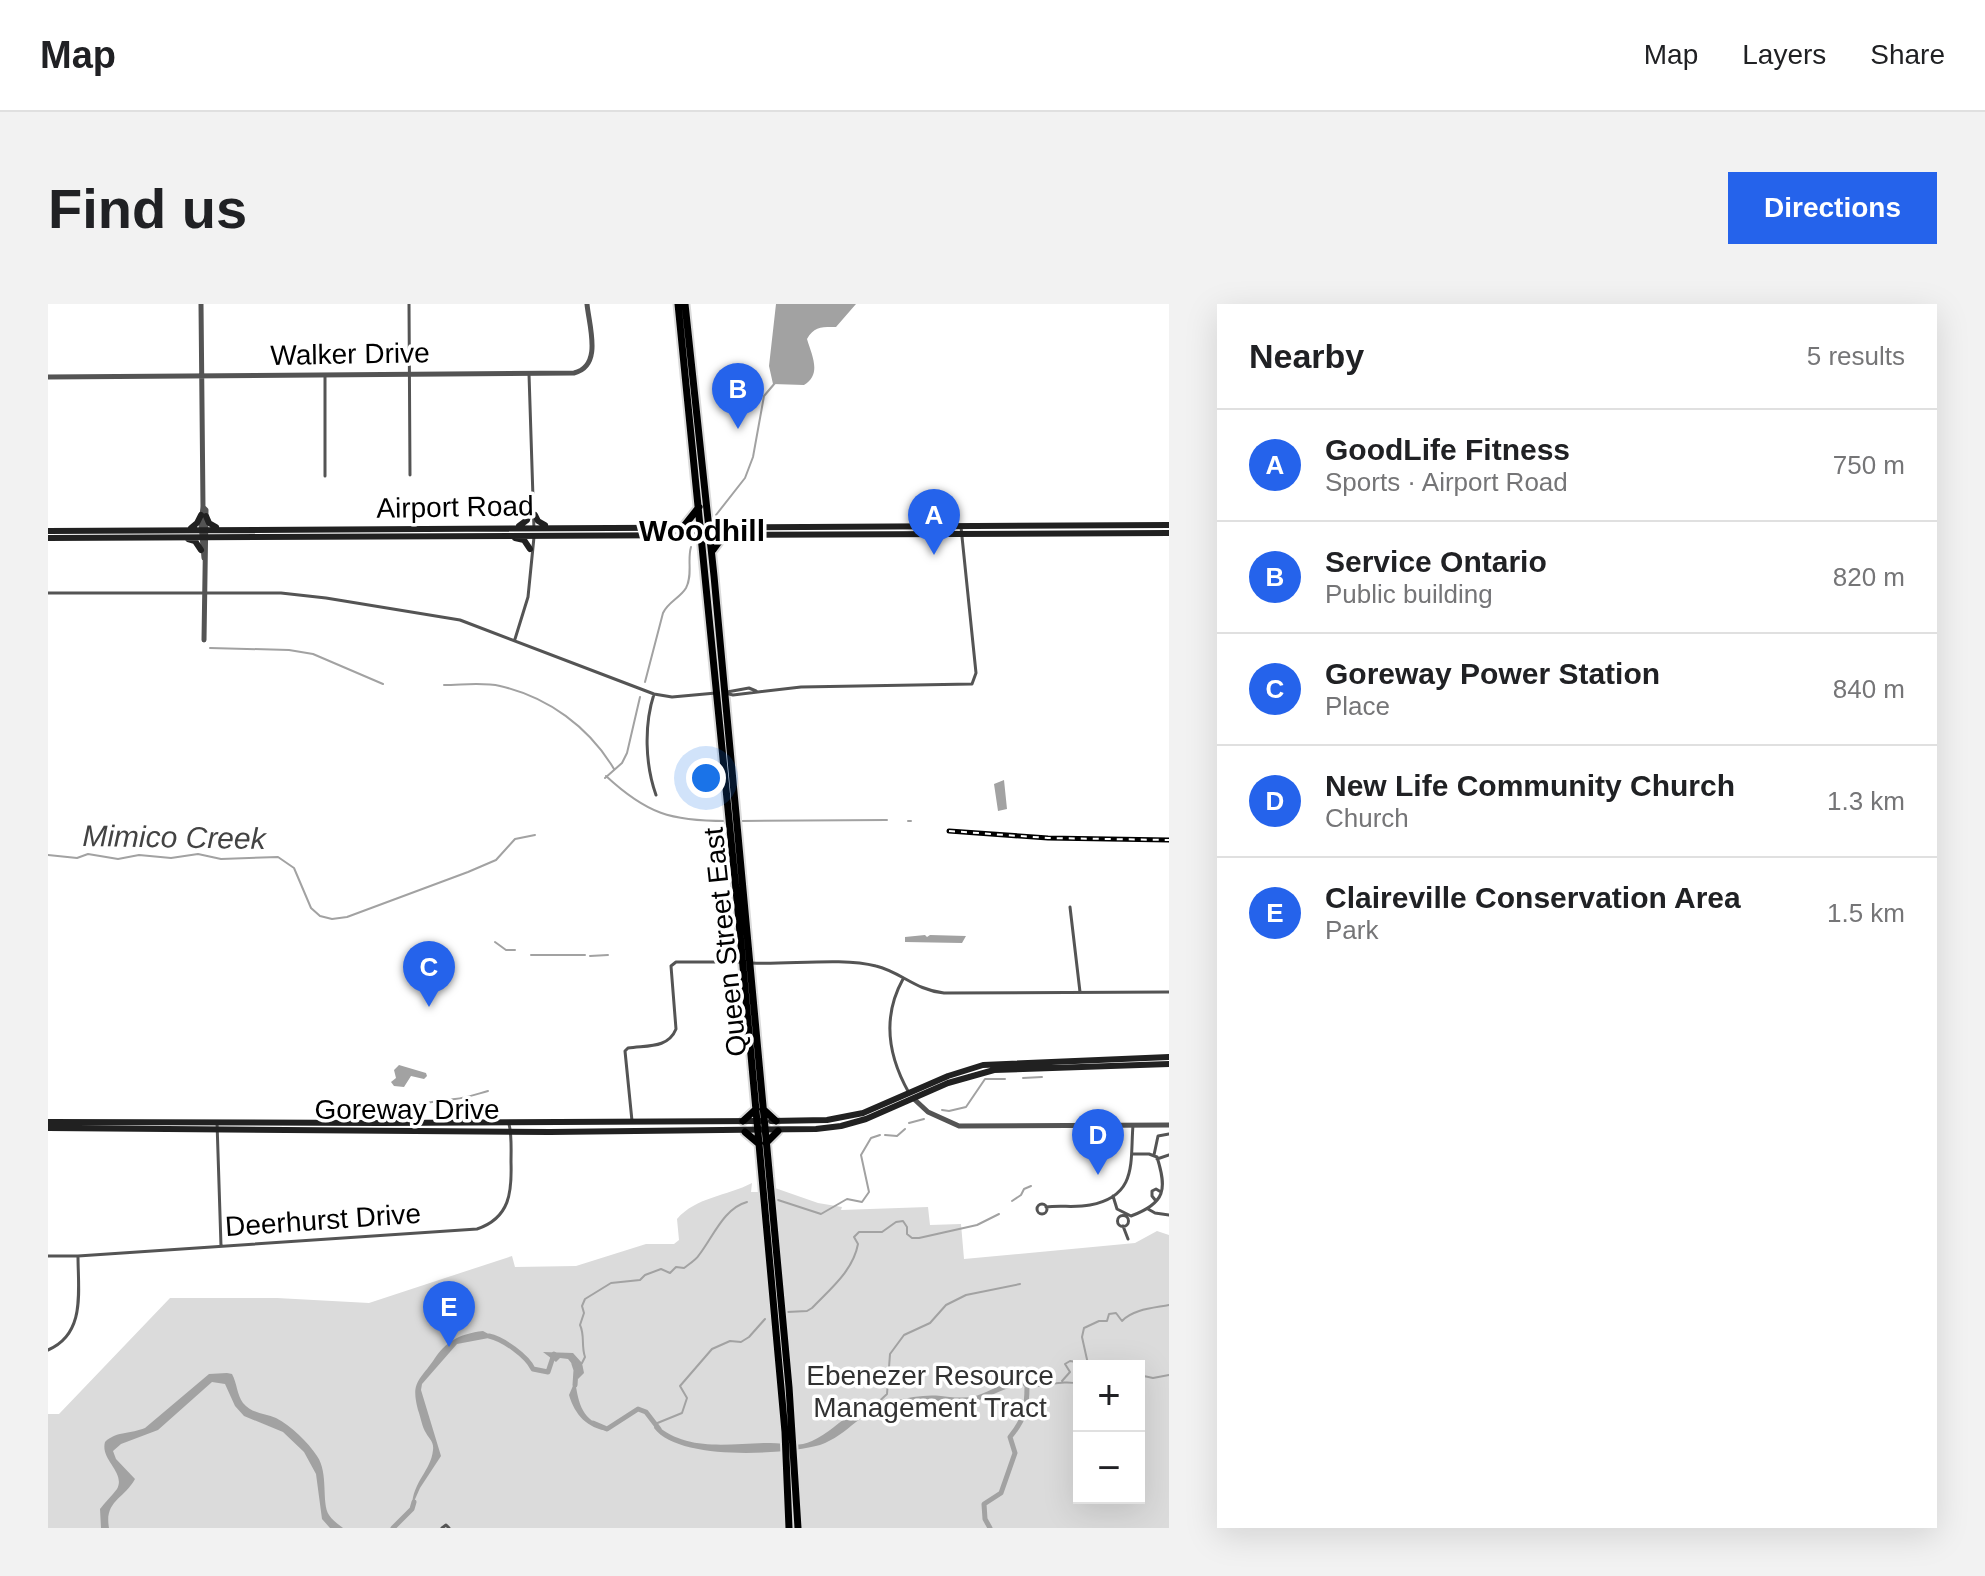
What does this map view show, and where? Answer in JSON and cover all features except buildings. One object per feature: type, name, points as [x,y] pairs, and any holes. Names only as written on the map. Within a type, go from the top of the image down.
[{"type":"main road","name":"Queen Street East","points":[[678,304],[699,507],[712,552],[734,841],[798,1528]]},
{"type":"main road","name":"Queen Street East","points":[[685,304],[711,632],[721,693]]},
{"type":"main road","points":[[684,526],[699,507]]},
{"type":"main road","points":[[531,553],[524,540],[512,538],[511,531],[525,524],[532,513],[540,523],[556,527]]},
{"type":"main road","points":[[181,529],[196,525],[203,516],[213,526],[227,529]]},
{"type":"main road","name":"Airport Road","points":[[532,531],[556,527],[684,526],[724,535],[1169,525]]},
{"type":"main road","name":"Airport Road","points":[[48,538],[177,537],[227,529],[511,531]]},
{"type":"main road","name":"Airport Road","points":[[48,531],[705,530],[861,533]]},
{"type":"main road","name":"Airport Road","points":[[961,530],[1169,533]]},
{"type":"main road","points":[[712,552],[724,535]]},
{"type":"main road","points":[[177,537],[195,541],[202,554]]},
{"type":"main road","points":[[711,632],[715,643],[720,645]]},
{"type":"main road","points":[[912,1096],[948,1076],[983,1065],[1169,1057]]},
{"type":"main road","points":[[912,1096],[994,1070],[1169,1064]]},
{"type":"main road","name":"Goreway Drive","points":[[48,1128],[776,1121],[844,1118],[912,1096]]},
{"type":"main road","name":"Goreway Drive","points":[[48,1122],[511,1131],[761,1132],[841,1126],[866,1119],[912,1096]]},
{"type":"main road","points":[[743,1121],[759,1110],[776,1121]]},
{"type":"main road","points":[[745,1132],[762,1143],[778,1131]]},
{"type":"main road","name":"Queen Street East","points":[[789,1528],[791,1461]]},
{"type":"street","points":[[201,304],[204,640]]},
{"type":"street","points":[[409,304],[410,475]]},
{"type":"street","name":"Walker Drive","points":[[48,377],[574,373],[589,364],[592,354],[587,304]]},
{"type":"street","points":[[515,641],[528,597],[531,553],[529,374]]},
{"type":"street","points":[[325,375],[325,476]]},
{"type":"street","points":[[48,593],[281,593],[460,620],[654,694],[672,697],[749,688],[756,691],[801,687],[972,684],[976,673],[961,530]]},
{"type":"street","points":[[531,553],[532,531]]},
{"type":"street","points":[[654,694],[647,721],[647,736],[656,795]]},
{"type":"street","points":[[1070,907],[1080,992]]},
{"type":"street","points":[[633,1132],[625,1051],[665,1043],[672,1038],[676,1029],[672,964],[676,962],[865,964],[878,966],[920,988],[936,992],[1169,992]]},
{"type":"street","points":[[903,979],[890,1007],[893,1058],[912,1096],[928,1112],[959,1126],[1169,1125]]},
{"type":"street","name":"Deerhurst Drive","points":[[48,1256],[469,1230],[486,1226],[503,1213],[512,1191],[509,1123]]},
{"type":"street","points":[[1046,1207],[1089,1206],[1113,1196],[1130,1175],[1133,1125]]},
{"type":"street","points":[[217,1126],[221,1246]]},
{"type":"street","points":[[1128,1239],[1123,1226],[1117,1221],[1148,1209],[1156,1201],[1166,1178],[1156,1157],[1158,1136],[1169,1134]]},
{"type":"street","points":[[1133,1154],[1169,1155]]},
{"type":"street","points":[[1156,1201],[1152,1191],[1156,1189],[1161,1192]]},
{"type":"street","points":[[1113,1196],[1127,1225],[1123,1226]]},
{"type":"street","points":[[1148,1209],[1169,1215]]},
{"type":"street","points":[[48,1350],[65,1339],[76,1323],[78,1256]]},
{"type":"street","points":[[442,1528],[446,1525],[449,1528]]},
{"type":"green space","points":[[752,1183],[751,1192],[759,1192],[779,1402],[786,1528],[48,1528],[48,1414],[59,1414],[170,1298],[277,1298],[369,1303],[512,1256],[515,1267],[576,1266],[646,1244],[674,1244],[679,1240],[677,1219],[685,1212],[702,1201]]},
{"type":"green space","name":"Ebenezer Resource Management Tract","points":[[775,1188],[818,1203],[842,1207],[841,1210],[928,1207],[930,1225],[961,1224],[964,1259],[1135,1243],[1157,1231],[1169,1235],[1169,1528],[801,1528],[799,1460]]},
{"type":"shaded area","points":[[776,304],[856,304],[836,327],[819,328],[807,339],[814,370],[810,381],[804,385],[773,384],[769,366]]},
{"type":"shaded area","points":[[1004,780],[1007,809],[998,811],[994,784]]},
{"type":"shaded area","points":[[966,936],[962,943],[905,942],[905,937]]},
{"type":"shaded area","points":[[399,1065],[426,1073],[427,1076],[424,1079],[411,1076],[404,1087],[394,1086],[391,1082],[396,1078],[394,1070]]},
{"type":"shaded area","points":[[483,1331],[494,1337],[457,1344],[422,1384],[421,1390],[441,1456],[412,1506],[415,1490],[432,1457],[433,1447],[418,1410],[415,1394],[417,1383],[448,1344],[467,1334]]},
{"type":"shaded area","points":[[543,1352],[573,1353],[582,1363],[584,1373],[578,1379],[577,1370],[568,1359],[560,1358],[556,1362]]},
{"type":"shaded area","points":[[209,1374],[232,1374],[239,1396],[247,1407],[282,1421],[313,1451],[323,1471],[327,1510],[343,1528],[330,1528],[322,1519],[316,1474],[304,1452],[283,1432],[244,1416],[235,1406],[225,1384],[212,1382],[158,1430],[121,1444],[113,1451],[116,1459],[135,1479],[112,1506],[109,1528],[101,1528],[100,1509],[119,1483],[106,1455],[105,1442],[114,1436],[145,1428]]},
{"type":"shaded area","points":[[575,1381],[583,1410],[592,1421],[608,1431],[588,1424],[578,1414],[569,1395]]},
{"type":"shaded area","points":[[884,1405],[890,1407],[864,1417],[825,1443],[782,1451],[707,1451],[667,1439],[654,1428],[655,1424],[668,1433],[695,1443],[801,1444],[818,1438],[854,1413]]},
{"type":"waterway","name":"Mimico Creek","points":[[716,515],[745,478],[753,457],[764,396],[775,383]]},
{"type":"waterway","name":"Mimico Creek","points":[[645,682],[663,613],[688,583],[691,547]]},
{"type":"waterway","points":[[210,648],[289,650],[313,654],[383,684]]},
{"type":"waterway","points":[[444,685],[493,685],[535,698],[580,727],[614,769]]},
{"type":"waterway","name":"Mimico Creek","points":[[605,778],[622,763],[627,753],[640,697]]},
{"type":"waterway","points":[[606,776],[634,799],[661,813],[690,819],[726,821]]},
{"type":"waterway","points":[[740,821],[887,820]]},
{"type":"waterway","name":"Mimico Creek","points":[[48,855],[77,858],[88,854],[118,859],[139,855],[171,858],[198,854],[221,859],[278,857],[294,868],[311,908],[320,916],[332,919],[347,917],[468,872],[496,860],[515,839],[535,835]]},
{"type":"waterway","points":[[495,942],[506,950],[515,950]]},
{"type":"waterway","points":[[531,955],[585,955]]},
{"type":"waterway","points":[[590,956],[608,955]]},
{"type":"waterway","points":[[1023,1078],[1042,1077]]},
{"type":"waterway","points":[[942,1110],[966,1107],[985,1079],[1005,1079]]},
{"type":"waterway","points":[[399,1118],[425,1103],[488,1091]]},
{"type":"waterway","points":[[909,1123],[924,1119]]},
{"type":"waterway","points":[[885,1135],[897,1136],[905,1129]]},
{"type":"waterway","points":[[778,1200],[821,1214],[847,1199],[862,1202],[869,1192],[861,1155],[871,1138],[880,1135]]},
{"type":"waterway","points":[[1012,1201],[1031,1186]]},
{"type":"waterway","points":[[582,1363],[585,1357],[580,1325],[585,1299],[611,1283],[640,1280],[661,1269],[670,1273],[676,1267],[684,1268],[698,1257],[725,1217],[747,1202]]},
{"type":"waterway","points":[[787,1312],[807,1311],[833,1287],[851,1263],[858,1244],[854,1237],[859,1232],[882,1232],[903,1221],[907,1234],[919,1238],[977,1225],[999,1214]]},
{"type":"waterway","points":[[872,1408],[887,1394],[890,1354],[904,1335],[930,1323],[946,1305],[966,1295],[1020,1284]]},
{"type":"waterway","points":[[1062,1381],[1070,1372],[1065,1364],[1070,1361],[1088,1364],[1082,1337],[1084,1328],[1107,1321],[1109,1314],[1116,1313],[1122,1321],[1138,1311],[1169,1305]]},
{"type":"waterway","points":[[655,1424],[682,1413],[687,1398],[680,1386],[712,1349],[730,1341],[741,1342],[765,1319]]},
{"type":"waterway","points":[[489,1336],[514,1349],[533,1369],[548,1372],[554,1354]]},
{"type":"waterway","points":[[574,1364],[575,1385]]},
{"type":"waterway","points":[[1145,1376],[1169,1375]]},
{"type":"waterway","points":[[879,1407],[922,1398],[969,1400],[1016,1383],[1023,1382],[1027,1386],[1024,1413],[1010,1437],[1015,1453],[1001,1493],[984,1504],[985,1519],[990,1528]]},
{"type":"waterway","points":[[1027,1386],[1073,1383]]},
{"type":"waterway","points":[[593,1423],[607,1429],[638,1409],[646,1412],[659,1429]]},
{"type":"waterway","points":[[393,1528],[412,1509],[414,1502]]},
{"type":"railway","points":[[949,831],[1048,838],[1169,840]]},
{"type":"place","name":"Service Ontario","points":[[738,429]]},
{"type":"place","name":"GoodLife Fitness","points":[[934,555]]},
{"type":"place","name":"Goreway Power Station","points":[[429,1007]]},
{"type":"place","name":"New Life Community Church","points":[[1098,1175]]},
{"type":"place","name":"Claireville Conservation Area","points":[[449,1347]]},
{"type":"district","name":"Woodhill","points":[[702,530]]}]
